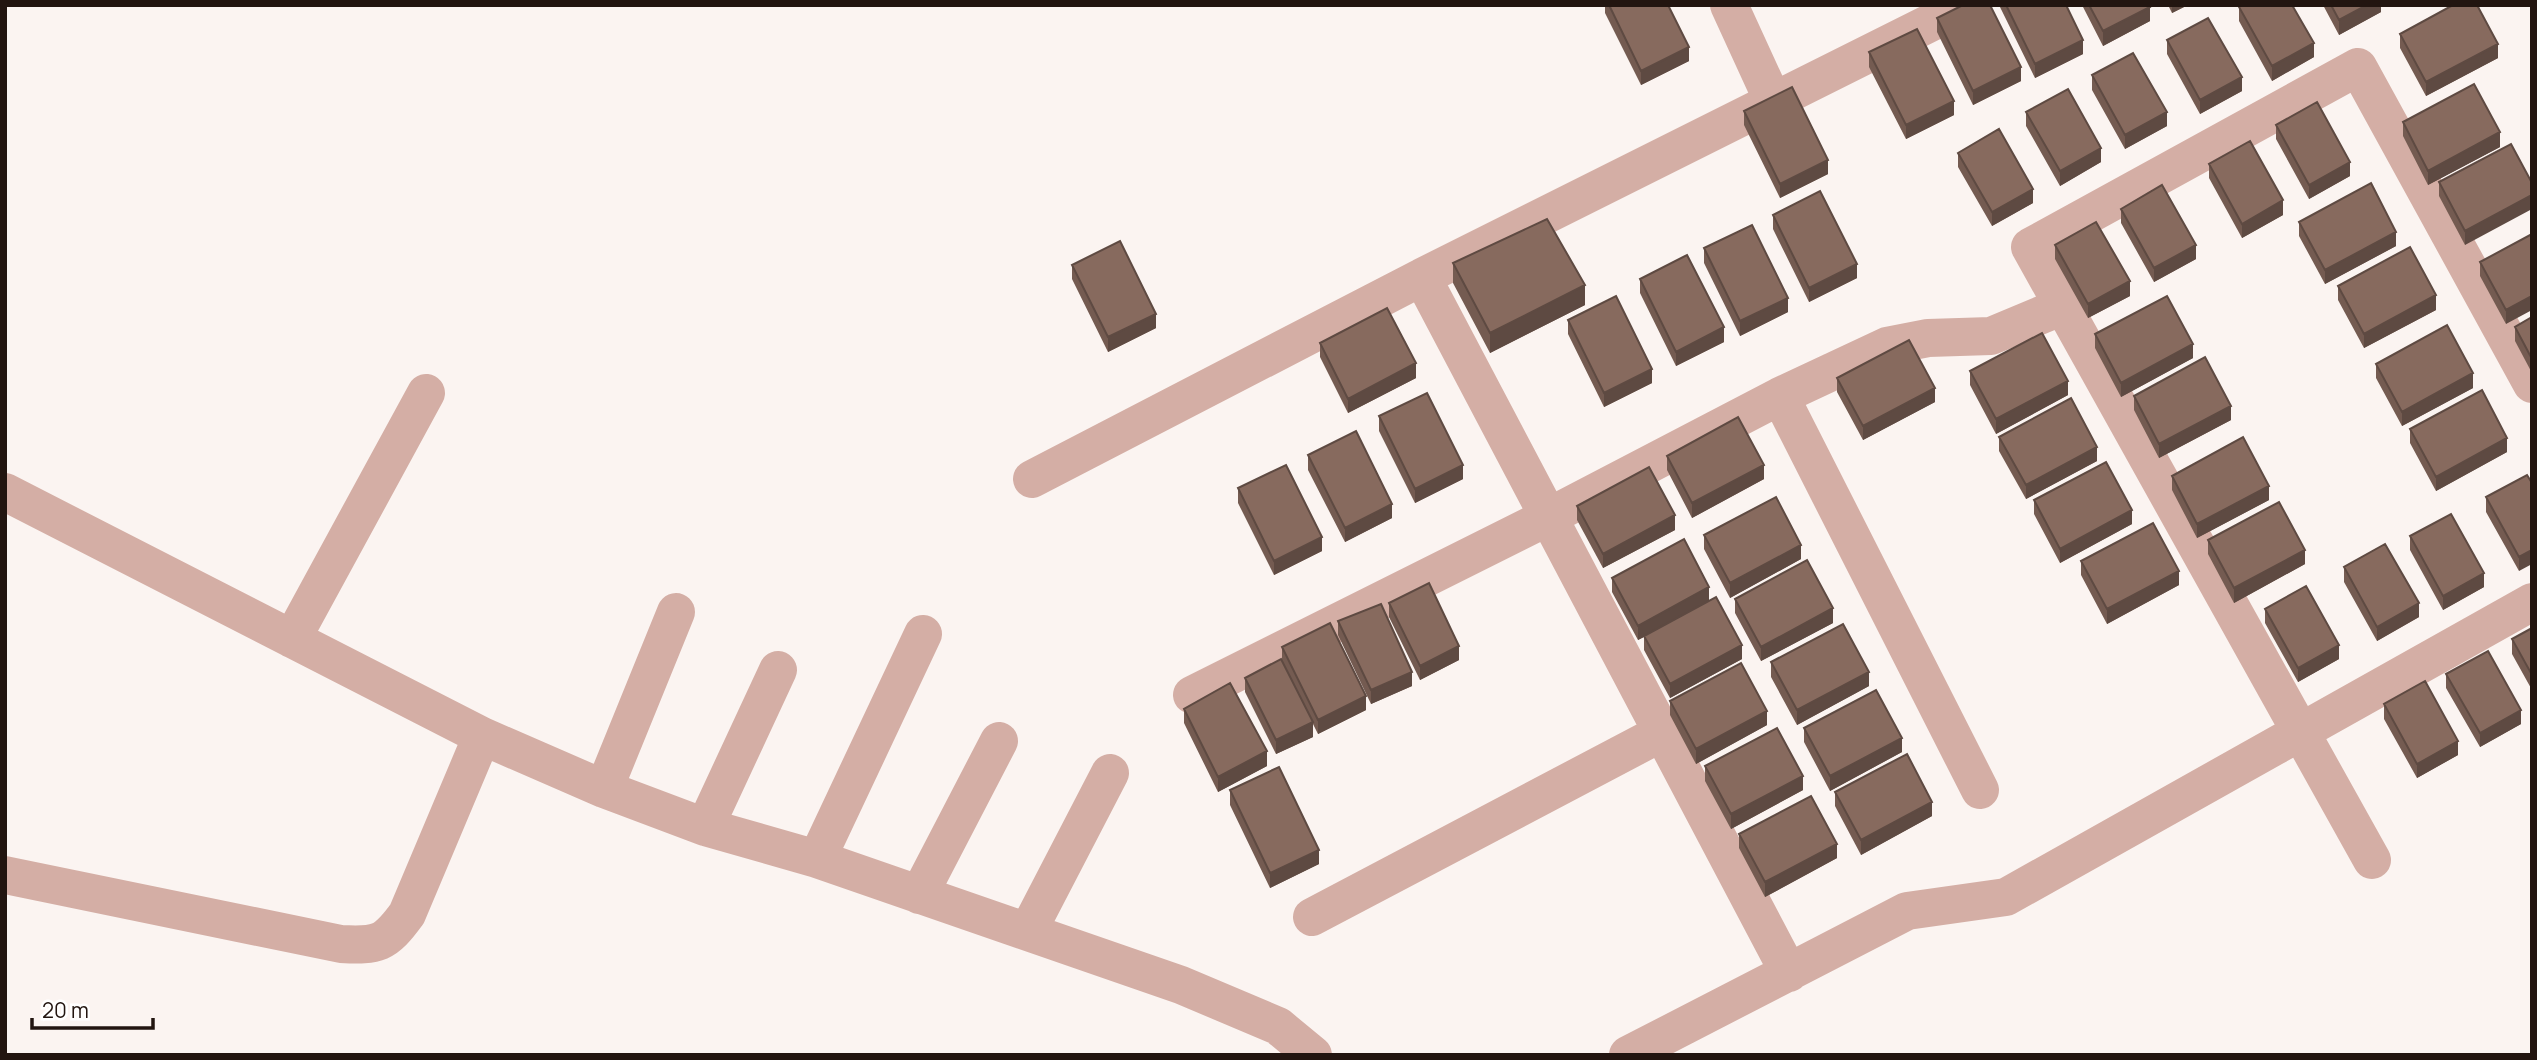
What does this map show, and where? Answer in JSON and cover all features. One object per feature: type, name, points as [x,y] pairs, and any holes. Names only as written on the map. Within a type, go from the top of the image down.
[{"type":"street","points":[[1729,5],[1773,101]]},
{"type":"street","points":[[1032,479],[1422,276],[1966,5]]},
{"type":"street","points":[[2372,860],[2030,247],[2358,66],[2532,384]]},
{"type":"street","points":[[1422,276],[1789,972]]},
{"type":"street","points":[[1192,695],[1550,516],[1780,396],[1887,346],[1928,338],[1961,340],[1991,336],[2063,306]]},
{"type":"street","points":[[292,639],[426,393]]},
{"type":"street","points":[[1780,396],[1980,790]]},
{"type":"street","points":[[5,492],[482,736],[604,789],[705,827],[817,859],[1181,985],[1278,1026],[1313,1055]]},
{"type":"street","points":[[1628,1055],[1906,911],[2006,897],[2532,602]]},
{"type":"street","points":[[604,789],[676,611]]},
{"type":"street","points":[[817,859],[923,635]]},
{"type":"street","points":[[705,827],[778,670]]},
{"type":"street","points":[[1312,917],[1663,732]]},
{"type":"street","points":[[5,875],[341,944],[370,946],[390,937],[407,914],[482,736]]},
{"type":"street","points":[[919,895],[999,741]]},
{"type":"street","points":[[1028,932],[1111,773]]},
{"type":"building","points":[[1609,5],[1668,5],[1689,47],[1641,71]]},
{"type":"building","points":[[1963,5],[1990,5],[2021,67],[1973,91],[1937,18]]},
{"type":"building","points":[[2006,5],[2066,5],[2083,40],[2035,64]]},
{"type":"building","points":[[2089,5],[2149,5],[2150,7],[2103,31]]},
{"type":"building","points":[[2292,5],[2314,43],[2272,66],[2239,7]]},
{"type":"building","points":[[2331,5],[2367,5],[2339,20]]},
{"type":"building","points":[[2453,5],[2477,5],[2498,44],[2426,82],[2400,34]]},
{"type":"building","points":[[2208,18],[2242,77],[2200,100],[2167,40]]},
{"type":"building","points":[[1917,29],[1954,101],[1906,125],[1869,52]]},
{"type":"building","points":[[2133,53],[2167,112],[2125,135],[2092,75]]},
{"type":"building","points":[[2474,84],[2500,132],[2428,171],[2403,122]]},
{"type":"building","points":[[1792,87],[1828,160],[1780,184],[1744,111]]},
{"type":"building","points":[[2068,89],[2101,148],[2060,171],[2026,112]]},
{"type":"building","points":[[2317,102],[2350,162],[2309,185],[2276,125]]},
{"type":"building","points":[[1999,129],[2033,189],[1992,212],[1958,153]]},
{"type":"building","points":[[2250,141],[2283,200],[2242,224],[2209,164]]},
{"type":"building","points":[[2511,144],[2532,183],[2532,195],[2465,231],[2439,182]]},
{"type":"building","points":[[2371,183],[2396,232],[2325,270],[2299,222]]},
{"type":"building","points":[[2162,185],[2196,245],[2154,268],[2121,209]]},
{"type":"building","points":[[1820,191],[1857,264],[1809,288],[1773,215]]},
{"type":"building","points":[[1547,219],[1585,285],[1490,333],[1453,263]]},
{"type":"building","points":[[2096,222],[2130,281],[2088,304],[2055,245]]},
{"type":"building","points":[[1752,225],[1788,298],[1740,321],[1704,248]]},
{"type":"building","points":[[2532,234],[2532,296],[2506,310],[2480,262]]},
{"type":"building","points":[[1120,241],[1156,314],[1108,337],[1072,265]]},
{"type":"building","points":[[2410,247],[2436,295],[2364,334],[2338,286]]},
{"type":"building","points":[[1687,255],[1724,327],[1676,352],[1640,279]]},
{"type":"building","points":[[1616,296],[1652,369],[1604,393],[1568,320]]},
{"type":"building","points":[[2167,296],[2193,344],[2121,383],[2095,334]]},
{"type":"building","points":[[1387,308],[1416,363],[1348,399],[1320,343]]},
{"type":"building","points":[[2532,317],[2532,359],[2515,327]]},
{"type":"building","points":[[2447,325],[2473,373],[2402,412],[2376,364]]},
{"type":"building","points":[[2042,333],[2068,381],[1996,419],[1970,371]]},
{"type":"building","points":[[1909,340],[1935,388],[1863,426],[1837,378]]},
{"type":"building","points":[[2205,357],[2231,406],[2159,444],[2134,396]]},
{"type":"building","points":[[2482,390],[2507,438],[2436,477],[2410,429]]},
{"type":"building","points":[[1427,393],[1463,465],[1415,489],[1379,416]]},
{"type":"building","points":[[2071,398],[2097,447],[2026,485],[1999,437]]},
{"type":"building","points":[[1738,417],[1764,465],[1692,503],[1667,456]]},
{"type":"building","points":[[1356,431],[1392,504],[1345,528],[1308,455]]},
{"type":"building","points":[[2243,437],[2269,486],[2197,524],[2172,476]]},
{"type":"building","points":[[2106,462],[2132,510],[2060,549],[2034,500]]},
{"type":"building","points":[[1286,465],[1322,537],[1274,561],[1238,488]]},
{"type":"building","points":[[1649,467],[1675,515],[1603,554],[1577,506]]},
{"type":"building","points":[[2527,475],[2532,483],[2532,550],[2519,557],[2486,497]]},
{"type":"building","points":[[1776,497],[1801,545],[1730,583],[1704,535]]},
{"type":"building","points":[[2279,502],[2305,550],[2234,588],[2208,540]]},
{"type":"building","points":[[2451,514],[2484,573],[2443,596],[2410,536]]},
{"type":"building","points":[[2153,523],[2179,571],[2107,609],[2081,561]]},
{"type":"building","points":[[1684,539],[1709,587],[1638,626],[1612,578]]},
{"type":"building","points":[[2385,544],[2419,603],[2377,627],[2344,567]]},
{"type":"building","points":[[1807,560],[1833,608],[1761,647],[1735,599]]},
{"type":"building","points":[[1429,583],[1459,646],[1420,666],[1389,603]]},
{"type":"building","points":[[2306,586],[2339,645],[2298,668],[2265,609]]},
{"type":"building","points":[[1716,597],[1742,645],[1670,684],[1644,636]]},
{"type":"building","points":[[1381,604],[1412,672],[1371,690],[1338,621]]},
{"type":"building","points":[[1330,623],[1366,696],[1318,720],[1282,647]]},
{"type":"building","points":[[1843,624],[1869,672],[1797,710],[1771,662]]},
{"type":"building","points":[[2532,628],[2532,675],[2512,639]]},
{"type":"building","points":[[2488,651],[2521,710],[2480,733],[2446,674]]},
{"type":"building","points":[[1281,659],[1313,722],[1276,740],[1245,678]]},
{"type":"building","points":[[1741,663],[1767,711],[1696,749],[1670,701]]},
{"type":"building","points":[[2425,681],[2458,741],[2417,764],[2384,704]]},
{"type":"building","points":[[1230,683],[1267,751],[1218,777],[1184,709]]},
{"type":"building","points":[[1876,690],[1902,738],[1830,776],[1804,728]]},
{"type":"building","points":[[1777,728],[1803,776],[1731,814],[1705,766]]},
{"type":"building","points":[[1907,754],[1932,802],[1861,840],[1835,792]]},
{"type":"building","points":[[1279,767],[1319,850],[1270,873],[1230,790]]},
{"type":"building","points":[[1811,796],[1837,844],[1765,882],[1739,834]]}]
